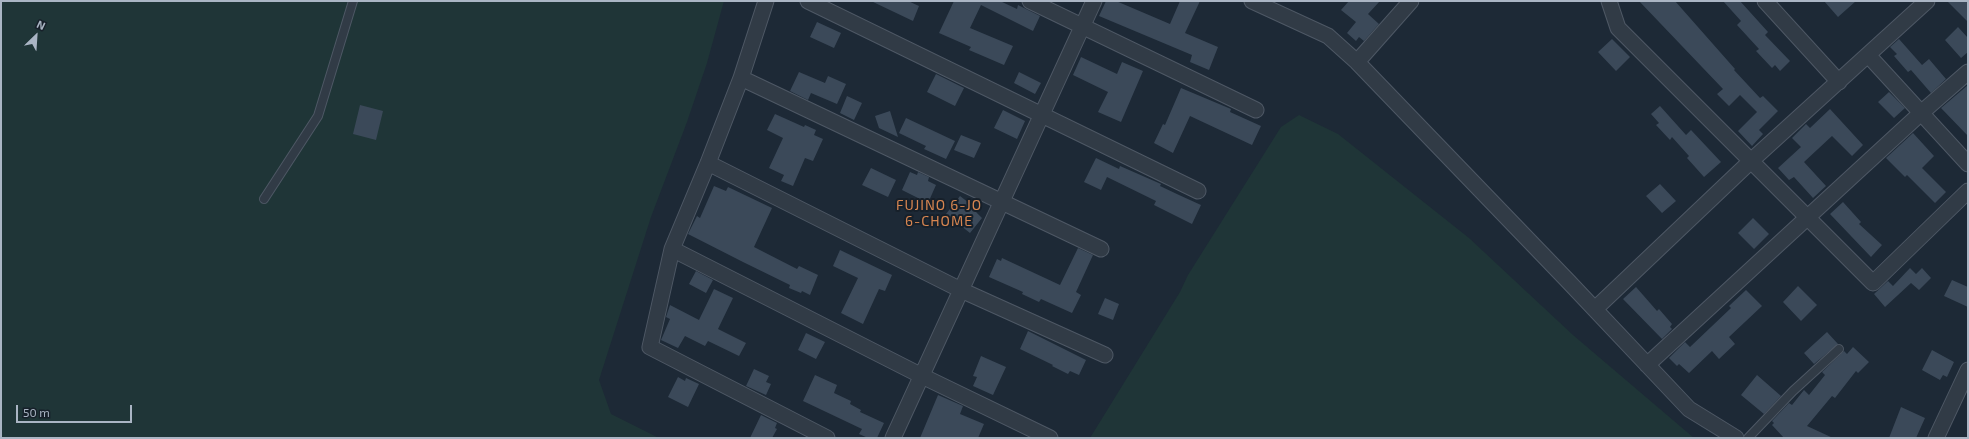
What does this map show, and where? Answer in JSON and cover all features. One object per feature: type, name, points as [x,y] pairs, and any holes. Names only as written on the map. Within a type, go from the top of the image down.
[{"type":"street","points":[[766,1],[741,78],[708,163],[672,248],[650,348],[827,438]]},
{"type":"street","points":[[808,1],[1198,191]]},
{"type":"street","points":[[1030,1],[1256,110]]},
{"type":"street","points":[[893,438],[1094,1]]},
{"type":"street","points":[[1252,1],[1328,36],[1357,62],[1595,309],[1689,410],[1736,438]]},
{"type":"street","points":[[1357,62],[1411,1]]},
{"type":"street","points":[[1765,1],[1839,82]]},
{"type":"street","points":[[1595,309],[1752,160],[1926,1]]},
{"type":"street","points":[[1613,3],[1618,28],[1752,160],[1873,283],[1968,191]]},
{"type":"street","points":[[1868,55],[1968,164]]},
{"type":"street","points":[[1648,365],[1921,113],[1968,72]]},
{"type":"street","points":[[741,78],[1001,203],[1101,249]]},
{"type":"street","points":[[708,163],[962,290],[1104,355]]},
{"type":"street","points":[[672,248],[922,376],[1050,438]]},
{"type":"street","points":[[1936,438],[1968,370]]},
{"type":"lane","points":[[264,199],[318,116],[353,1]]},
{"type":"lane","points":[[1748,438],[1793,391],[1839,349]]},
{"type":"green space","points":[[1,1],[724,1],[707,63],[687,122],[651,217],[599,380],[611,414],[659,438],[1,438]]},
{"type":"green space","points":[[1299,115],[1338,134],[1469,238],[1573,335],[1694,438],[1090,438],[1180,292],[1188,275],[1281,127]]},
{"type":"building","points":[[871,1],[908,1],[919,6],[913,21]]},
{"type":"building","points":[[954,1],[1000,1],[1017,9],[1018,5],[1040,16],[1033,31],[981,5],[970,28],[1013,46],[1004,65],[969,50],[971,47],[939,33]]},
{"type":"building","points":[[1106,1],[1116,1],[1170,24],[1180,1],[1200,1],[1185,33],[1218,47],[1209,70],[1190,62],[1192,55],[1099,16]]},
{"type":"building","points":[[1349,1],[1380,1],[1368,14],[1379,24],[1364,41],[1359,37],[1356,41],[1347,33],[1356,22],[1341,10]]},
{"type":"building","points":[[1639,1],[1675,1],[1760,98],[1763,96],[1778,111],[1759,130],[1763,134],[1752,146],[1738,131],[1757,112],[1740,95],[1729,106],[1717,94],[1723,89]]},
{"type":"building","points":[[1723,1],[1740,1],[1768,32],[1765,35],[1790,61],[1780,71],[1775,65],[1772,68],[1756,51],[1759,49],[1737,25],[1741,21]]},
{"type":"building","points":[[1824,1],[1856,1],[1838,17]]},
{"type":"building","points":[[1947,1],[1968,1],[1968,22]]},
{"type":"building","points":[[817,22],[841,33],[834,48],[810,37]]},
{"type":"building","points":[[1958,27],[1968,38],[1968,52],[1961,58],[1945,40]]},
{"type":"building","points":[[1612,39],[1630,57],[1616,71],[1598,52]]},
{"type":"building","points":[[1899,39],[1922,65],[1929,59],[1946,79],[1931,93],[1911,70],[1908,72],[1894,56],[1897,54],[1890,47]]},
{"type":"building","points":[[1081,57],[1117,74],[1122,62],[1143,71],[1121,122],[1098,112],[1108,92],[1073,75]]},
{"type":"building","points":[[799,72],[825,83],[828,76],[846,84],[837,104],[811,93],[808,100],[790,91]]},
{"type":"building","points":[[1019,72],[1041,83],[1035,94],[1014,83]]},
{"type":"building","points":[[936,74],[964,88],[955,106],[927,92]]},
{"type":"building","points":[[1968,85],[1968,136],[1941,108]]},
{"type":"building","points":[[1181,88],[1231,109],[1230,112],[1261,126],[1252,145],[1190,116],[1173,153],[1154,143],[1163,124],[1165,125]]},
{"type":"building","points":[[1889,92],[1905,108],[1894,118],[1878,102]]},
{"type":"building","points":[[847,96],[862,103],[854,120],[840,113]]},
{"type":"building","points":[[360,105],[383,111],[376,140],[353,134]]},
{"type":"building","points":[[1660,106],[1686,135],[1691,130],[1721,162],[1704,177],[1687,158],[1689,156],[1672,137],[1670,140],[1656,125],[1659,123],[1651,114]]},
{"type":"building","points":[[1830,109],[1863,145],[1852,156],[1832,136],[1804,162],[1826,186],[1813,198],[1794,177],[1789,180],[1778,168],[1801,147],[1792,138],[1806,124],[1810,128]]},
{"type":"building","points":[[1003,110],[1025,121],[1017,139],[994,128]]},
{"type":"building","points":[[890,111],[898,137],[879,128],[875,116]]},
{"type":"building","points":[[775,114],[804,127],[805,125],[816,130],[814,135],[823,139],[813,161],[805,158],[793,186],[781,181],[784,175],[769,168],[783,138],[767,130]]},
{"type":"building","points":[[906,118],[955,141],[946,159],[924,149],[926,146],[899,133]]},
{"type":"building","points":[[1913,133],[1934,156],[1922,168],[1946,192],[1935,203],[1907,175],[1905,177],[1886,158]]},
{"type":"building","points":[[961,135],[981,143],[974,158],[954,150]]},
{"type":"building","points":[[1096,158],[1119,169],[1120,166],[1161,184],[1160,186],[1201,205],[1192,224],[1154,205],[1156,201],[1107,177],[1101,190],[1084,182]]},
{"type":"building","points":[[871,168],[896,180],[888,197],[862,185]]},
{"type":"building","points":[[910,172],[917,175],[918,172],[929,177],[928,181],[936,185],[928,203],[902,190]]},
{"type":"building","points":[[1660,184],[1676,201],[1662,213],[1646,196]]},
{"type":"building","points":[[714,186],[726,191],[728,187],[772,208],[754,247],[797,269],[799,266],[818,275],[810,295],[802,291],[801,293],[789,288],[790,285],[688,234],[697,216],[700,218]]},
{"type":"building","points":[[960,196],[978,210],[976,212],[982,218],[970,233],[946,214]]},
{"type":"building","points":[[1843,202],[1861,222],[1859,224],[1882,245],[1871,257],[1830,214]]},
{"type":"building","points":[[1753,218],[1769,234],[1754,249],[1738,233]]},
{"type":"building","points":[[1078,248],[1093,255],[1076,292],[1081,295],[1072,313],[1041,299],[1039,302],[1022,294],[1023,292],[989,277],[997,259],[1001,261],[1002,258],[1060,285]]},
{"type":"building","points":[[840,250],[892,275],[885,291],[879,289],[863,324],[841,313],[858,278],[833,266]]},
{"type":"building","points":[[1910,268],[1916,274],[1922,268],[1931,278],[1919,290],[1911,283],[1885,307],[1874,294],[1888,281],[1893,286]]},
{"type":"building","points":[[696,271],[713,280],[706,293],[689,284]]},
{"type":"building","points":[[1952,280],[1968,287],[1968,307],[1944,296]]},
{"type":"building","points":[[1798,286],[1817,305],[1801,321],[1783,302]]},
{"type":"building","points":[[1636,287],[1657,311],[1659,309],[1672,324],[1670,327],[1672,329],[1662,339],[1623,299]]},
{"type":"building","points":[[714,289],[733,298],[718,329],[746,343],[739,356],[708,341],[705,346],[685,336],[678,348],[661,340],[670,319],[666,317],[670,305],[699,320]]},
{"type":"building","points":[[1746,290],[1762,306],[1729,337],[1735,344],[1719,359],[1712,351],[1689,373],[1679,364],[1677,366],[1669,358],[1685,342],[1690,347],[1731,308],[1729,306]]},
{"type":"building","points":[[1105,298],[1119,304],[1113,320],[1098,314]]},
{"type":"building","points":[[1028,331],[1086,360],[1079,375],[1070,371],[1068,374],[1020,349]]},
{"type":"building","points":[[1827,332],[1838,344],[1814,364],[1804,353]]},
{"type":"building","points":[[806,333],[825,342],[816,359],[798,350]]},
{"type":"building","points":[[1853,347],[1869,362],[1858,373],[1856,371],[1835,398],[1832,396],[1807,426],[1833,438],[1784,438],[1772,425],[1774,423],[1772,421],[1789,403],[1792,405],[1804,390],[1809,395],[1825,375],[1822,372],[1844,351],[1847,354]]},
{"type":"building","points":[[1932,350],[1954,362],[1947,377],[1943,375],[1940,380],[1922,370]]},
{"type":"building","points":[[981,356],[1006,367],[993,395],[973,386],[977,377],[973,376]]},
{"type":"building","points":[[754,369],[769,376],[766,382],[771,384],[766,395],[746,386]]},
{"type":"building","points":[[815,375],[837,385],[834,393],[851,401],[850,404],[861,410],[860,412],[884,423],[877,438],[868,438],[859,434],[862,429],[803,401]]},
{"type":"building","points":[[1757,375],[1781,396],[1764,414],[1741,395]]},
{"type":"building","points":[[678,377],[685,381],[686,378],[699,384],[688,407],[668,397]]},
{"type":"building","points":[[938,395],[963,406],[960,414],[984,424],[978,438],[920,438]]},
{"type":"building","points":[[1901,407],[1925,418],[1916,438],[1889,438]]},
{"type":"building","points":[[761,415],[777,423],[775,428],[777,429],[772,438],[750,438]]},
{"type":"district","name":"FUJINO 6-JO 6-CHOME","points":[[939,214]]}]
